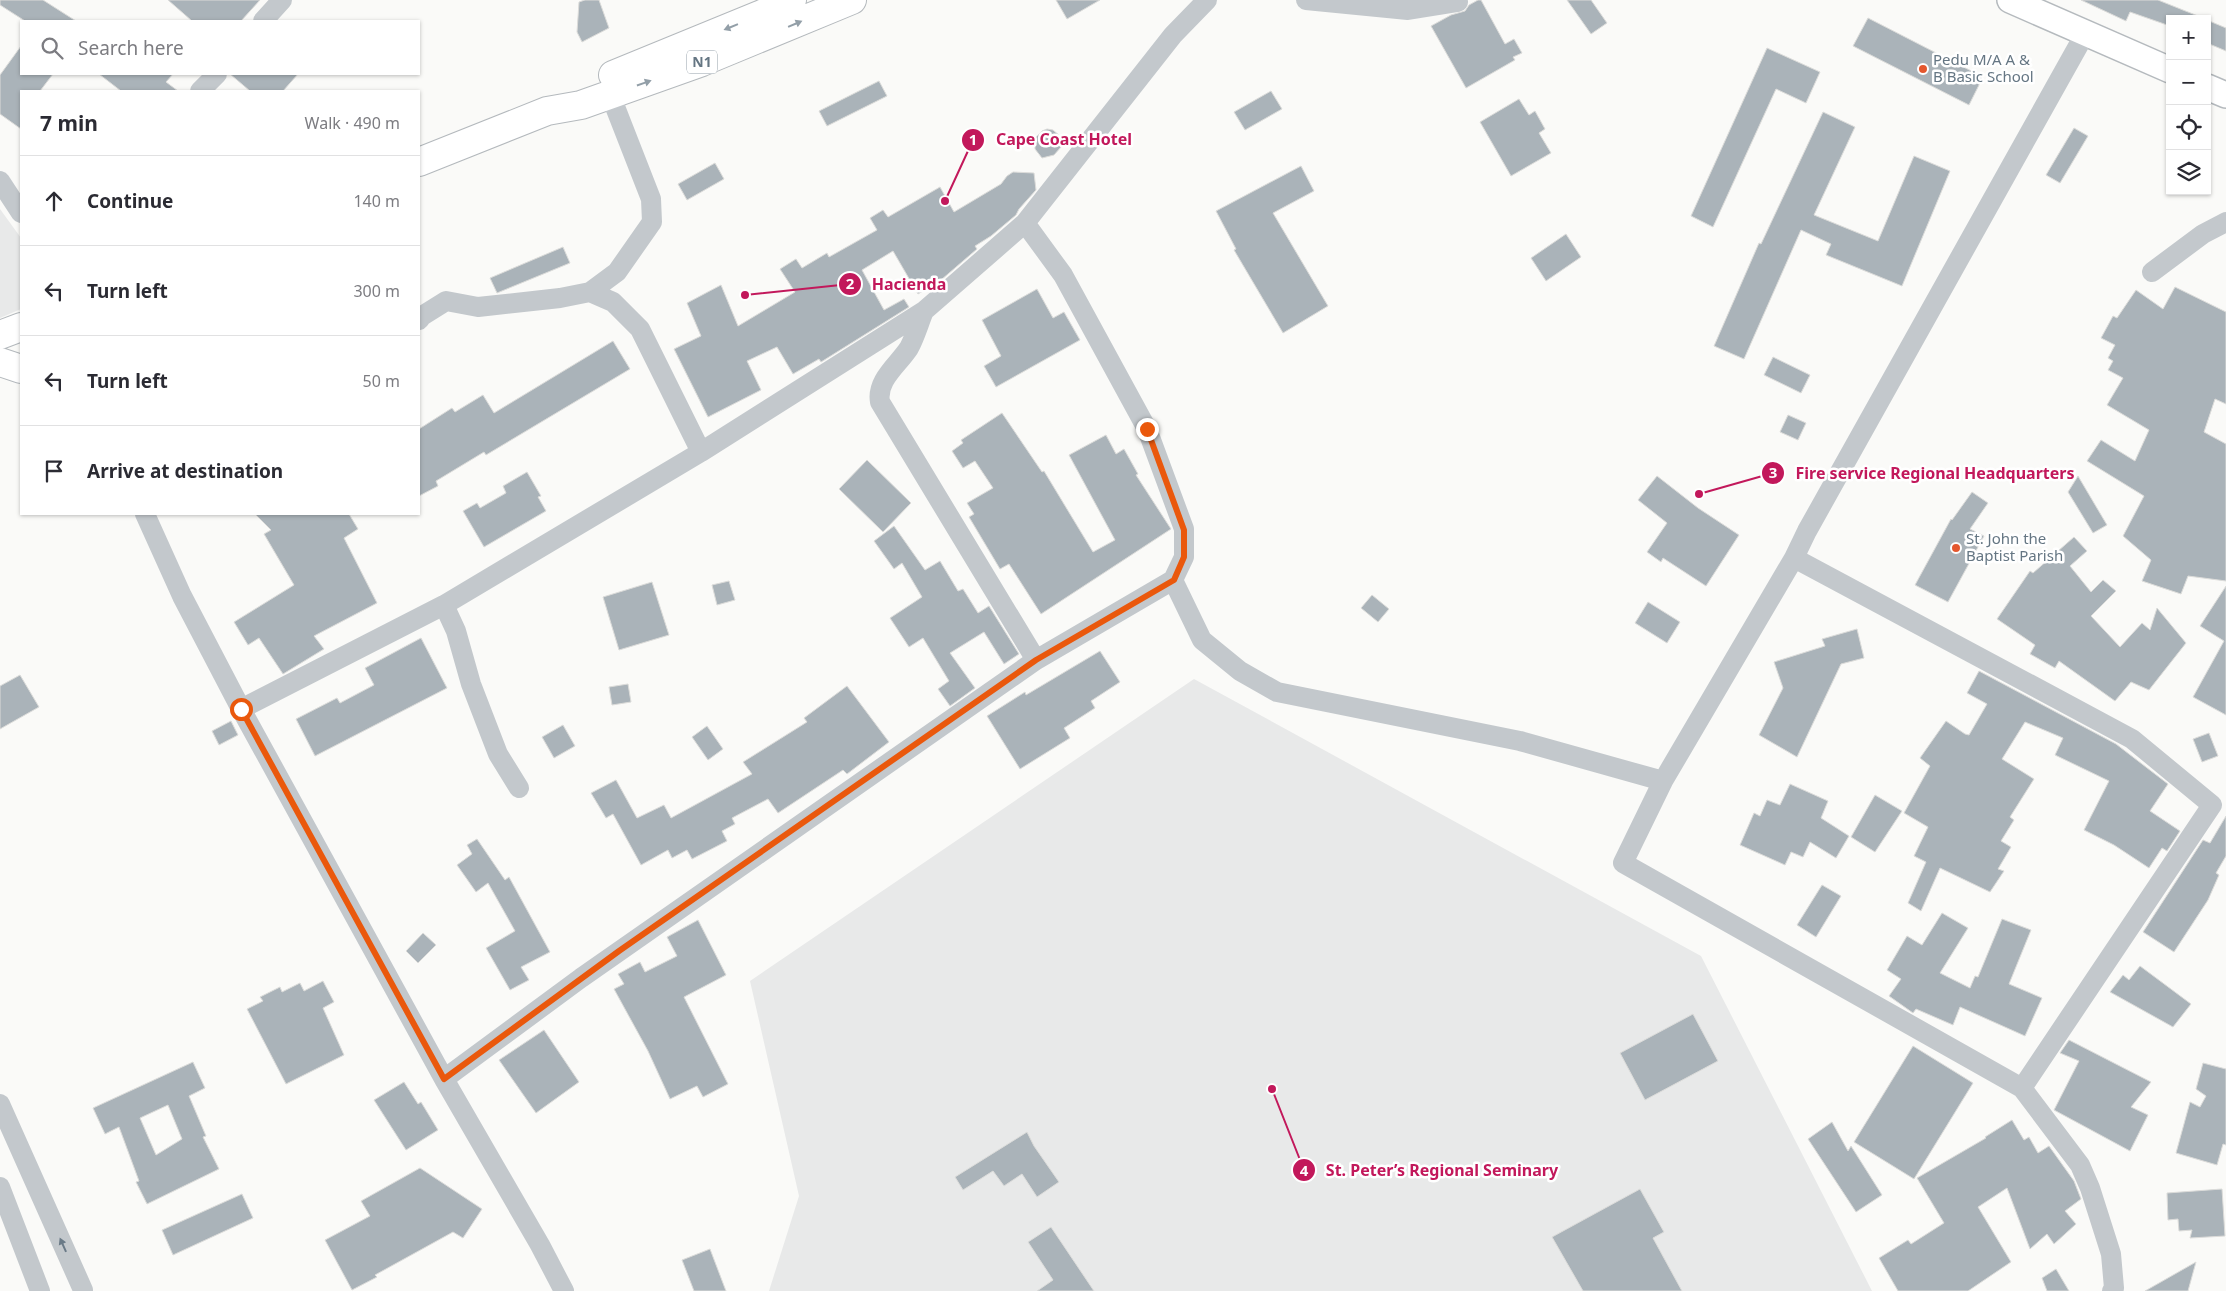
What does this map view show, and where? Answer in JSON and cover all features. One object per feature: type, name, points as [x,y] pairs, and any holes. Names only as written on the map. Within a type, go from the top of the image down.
[{"type":"highway","name":"N1","points":[[547,111],[575,90],[792,0]]},
{"type":"highway","name":"N1","points":[[420,162],[547,111],[581,105],[702,62],[852,0]]},
{"type":"highway","points":[[0,335],[20,327]]},
{"type":"highway","points":[[0,362],[20,369]]},
{"type":"main road","points":[[2010,0],[2166,68]]},
{"type":"main road","points":[[2211,89],[2226,95]]},
{"type":"street","points":[[264,20],[282,0]]},
{"type":"street","points":[[241,709],[444,606],[701,452],[924,312],[1025,223],[1173,36],[1207,0]]},
{"type":"street","points":[[1306,0],[1408,10],[1458,2]]},
{"type":"street","points":[[2086,32],[1807,531],[1794,558],[1663,781],[1623,863],[2022,1088],[2072,1154],[2090,1188],[2111,1254],[2114,1288],[2112,1291]]},
{"type":"street","points":[[201,90],[216,75]]},
{"type":"street","points":[[420,319],[446,302],[478,307],[560,298],[590,292],[618,272],[652,222],[651,199],[610,94]]},
{"type":"street","points":[[0,181],[20,211]]},
{"type":"street","points":[[2152,272],[2204,234],[2226,222]]},
{"type":"street","points":[[444,1079],[588,973],[1036,660],[1174,580],[1184,557],[1184,530],[1147,429],[1063,275],[1025,223]]},
{"type":"street","points":[[590,292],[614,302],[640,329],[701,452]]},
{"type":"street","points":[[924,312],[909,347],[881,385],[878,393],[880,402],[1036,660]]},
{"type":"street","points":[[145,515],[182,596],[241,709],[444,1079],[540,1245],[564,1291]]},
{"type":"street","points":[[1794,558],[2132,739],[2219,808],[2022,1088]]},
{"type":"street","points":[[1174,580],[1202,640],[1240,671],[1277,692],[1520,741],[1663,781]]},
{"type":"street","points":[[444,606],[456,631],[471,684],[498,754],[519,788]]},
{"type":"street","points":[[0,1104],[7,1137],[80,1291]]},
{"type":"street","points":[[0,1187],[40,1291]]},
{"type":"shaded area","points":[[0,209],[20,237],[20,309],[0,318]]},
{"type":"shaded area","points":[[1194,679],[1701,956],[1872,1291],[769,1291],[799,1196],[750,981]]},
{"type":"building","points":[[0,0],[43,0],[74,20],[23,20],[0,5]]},
{"type":"building","points":[[168,0],[260,0],[242,20],[191,20]]},
{"type":"building","points":[[599,0],[609,28],[582,42],[577,32],[579,2]]},
{"type":"building","points":[[1056,0],[1100,0],[1067,19]]},
{"type":"building","points":[[1481,0],[1505,44],[1514,39],[1522,53],[1513,57],[1515,60],[1466,88],[1431,26],[1451,15],[1465,11],[1469,5]]},
{"type":"building","points":[[1567,0],[1591,0],[1607,23],[1591,34]]},
{"type":"building","points":[[2081,0],[2158,0],[2196,15],[2166,15],[2166,25],[2130,12],[2126,21]]},
{"type":"building","points":[[1868,18],[1983,77],[1969,105],[1853,46]]},
{"type":"building","points":[[2211,22],[2226,28],[2226,51],[2211,45]]},
{"type":"building","points":[[20,47],[20,75],[52,75],[41,90],[20,90],[20,128],[0,114],[0,75]]},
{"type":"building","points":[[1767,48],[1820,72],[1806,103],[1776,89],[1713,227],[1691,216]]},
{"type":"building","points":[[100,75],[172,75],[166,82],[177,90],[120,90]]},
{"type":"building","points":[[231,75],[297,75],[284,90],[249,90]]},
{"type":"building","points":[[879,81],[887,96],[827,126],[819,111]]},
{"type":"building","points":[[1271,91],[1282,109],[1245,130],[1234,112]]},
{"type":"building","points":[[1519,99],[1529,115],[1535,111],[1545,129],[1539,133],[1551,153],[1511,176],[1480,122]]},
{"type":"building","points":[[1823,112],[1855,127],[1814,215],[1878,241],[1914,156],[1950,171],[1902,286],[1826,255],[1831,244],[1801,230],[1744,359],[1714,346],[1759,243],[1761,244]]},
{"type":"building","points":[[2074,128],[2088,136],[2060,183],[2046,175]]},
{"type":"building","points":[[1047,129],[1053,130],[1061,137],[1061,147],[1054,155],[1042,158],[1035,149],[1035,138]]},
{"type":"building","points":[[715,163],[724,179],[687,200],[678,184]]},
{"type":"building","points":[[1301,166],[1314,191],[1273,213],[1328,306],[1283,333],[1234,250],[1236,249],[1216,211]]},
{"type":"building","points":[[1013,172],[1034,173],[1036,190],[1016,215],[991,236],[975,246],[977,249],[941,280],[918,294],[893,251],[862,270],[884,310],[904,299],[909,307],[821,362],[819,359],[793,374],[777,347],[747,361],[761,390],[708,417],[674,349],[701,336],[687,303],[721,285],[738,326],[795,292],[780,269],[796,259],[802,268],[827,253],[829,257],[877,230],[870,218],[883,210],[888,217],[940,187],[954,212],[1001,184]]},
{"type":"building","points":[[1566,234],[1581,257],[1546,281],[1531,258]]},
{"type":"building","points":[[563,247],[570,263],[497,293],[490,278]]},
{"type":"building","points":[[2175,287],[2226,312],[2226,404],[2215,399],[2204,432],[2226,444],[2226,581],[2188,576],[2181,594],[2142,581],[2151,560],[2123,536],[2144,496],[2087,461],[2101,440],[2135,461],[2149,430],[2107,405],[2123,378],[2108,370],[2113,361],[2108,358],[2115,345],[2101,338],[2113,316],[2117,318],[2136,290],[2163,309]]},
{"type":"building","points":[[1037,289],[1053,318],[1064,312],[1080,340],[996,387],[984,366],[1001,356],[982,320]]},
{"type":"building","points":[[613,341],[630,369],[486,455],[484,452],[436,481],[438,486],[420,495],[420,428],[452,408],[455,412],[483,395],[494,413]]},
{"type":"building","points":[[1773,357],[1810,375],[1801,393],[1764,375]]},
{"type":"building","points":[[1002,413],[1042,472],[1044,471],[1093,552],[1115,540],[1069,455],[1106,435],[1116,454],[1124,449],[1138,474],[1136,475],[1171,529],[1041,614],[1009,564],[1000,569],[969,517],[974,514],[967,503],[993,488],[975,461],[963,468],[952,451],[963,443],[961,440]]},
{"type":"building","points":[[1788,415],[1806,423],[1798,440],[1780,432]]},
{"type":"building","points":[[867,460],[911,503],[883,532],[839,489]]},
{"type":"building","points":[[527,472],[541,496],[538,497],[546,511],[484,547],[463,511],[477,503],[480,508],[506,493],[503,486]]},
{"type":"building","points":[[1657,476],[1698,508],[1739,535],[1706,586],[1663,558],[1661,562],[1647,552],[1667,523],[1638,500]]},
{"type":"building","points":[[2078,476],[2107,525],[2093,533],[2068,492]]},
{"type":"building","points":[[1972,492],[1988,503],[1970,529],[1984,536],[1948,602],[1915,585],[1951,519]]},
{"type":"building","points":[[256,515],[350,515],[358,529],[344,538],[377,603],[314,636],[324,649],[283,674],[259,638],[248,645],[234,622],[294,585],[264,534],[271,530]]},
{"type":"building","points":[[894,526],[925,570],[940,561],[958,591],[963,589],[978,613],[989,606],[1019,654],[1004,664],[984,632],[950,653],[975,688],[950,706],[938,689],[949,681],[923,638],[909,647],[890,618],[922,597],[902,563],[894,569],[874,541]]},
{"type":"building","points":[[2074,537],[2087,551],[2070,566],[2091,592],[2103,580],[2116,591],[2091,616],[2120,647],[2142,623],[2150,630],[2157,608],[2186,643],[2149,690],[2131,682],[2115,701],[2059,661],[2055,668],[2030,654],[2035,645],[1997,619],[2030,571],[2033,573]]},
{"type":"building","points":[[729,581],[735,600],[717,605],[712,585]]},
{"type":"building","points":[[652,582],[669,635],[619,650],[603,597]]},
{"type":"building","points":[[2226,586],[2226,715],[2193,697],[2224,641],[2200,626]]},
{"type":"building","points":[[1372,595],[1389,609],[1378,622],[1361,608]]},
{"type":"building","points":[[1648,602],[1680,622],[1667,643],[1635,623]]},
{"type":"building","points":[[1857,629],[1864,658],[1841,664],[1797,757],[1759,735],[1783,688],[1774,662],[1825,646],[1822,639]]},
{"type":"building","points":[[421,638],[447,688],[315,756],[296,719],[337,698],[340,703],[374,685],[365,668]]},
{"type":"building","points":[[1100,651],[1120,682],[1091,701],[1095,708],[1064,728],[1070,738],[1020,769],[987,716],[1025,692],[1026,695]]},
{"type":"building","points":[[1979,671],[2116,744],[2168,784],[2150,811],[2180,831],[2167,851],[2162,848],[2149,868],[2114,845],[2084,830],[2109,781],[2055,755],[2063,738],[2025,722],[2002,759],[2034,779],[2010,817],[2014,820],[2001,841],[2011,847],[1998,869],[2004,871],[1990,892],[1940,868],[1921,911],[1908,903],[1926,862],[1914,856],[1928,827],[1904,813],[1930,766],[1920,758],[1946,721],[1969,735],[1987,704],[1967,693]]},
{"type":"building","points":[[20,675],[39,707],[0,729],[0,686]]},
{"type":"building","points":[[628,684],[631,702],[612,705],[609,687]]},
{"type":"building","points":[[847,686],[889,742],[847,774],[843,770],[778,813],[768,799],[732,818],[735,824],[722,831],[727,841],[692,859],[687,850],[672,858],[668,850],[641,865],[613,814],[606,818],[591,793],[616,780],[637,818],[664,805],[671,818],[752,774],[743,762],[807,722],[804,718]]},
{"type":"building","points":[[231,721],[238,735],[219,745],[212,731]]},
{"type":"building","points":[[563,725],[575,746],[554,758],[542,737]]},
{"type":"building","points":[[707,726],[723,749],[708,760],[692,737]]},
{"type":"building","points":[[2209,733],[2218,756],[2202,762],[2193,739]]},
{"type":"building","points":[[1790,784],[1828,801],[1821,818],[1849,836],[1836,858],[1810,842],[1803,857],[1791,852],[1785,865],[1740,845],[1754,813],[1760,816],[1767,800],[1780,805]]},
{"type":"building","points":[[1875,795],[1902,811],[1875,852],[1851,837]]},
{"type":"building","points":[[2226,816],[2226,856],[2216,873],[2219,875],[2208,900],[2174,952],[2143,932],[2203,840],[2210,843]]},
{"type":"building","points":[[477,839],[505,880],[509,877],[550,952],[521,967],[529,980],[510,990],[486,948],[515,931],[488,883],[476,892],[457,865],[472,854],[467,845]]},
{"type":"building","points":[[1822,885],[1841,896],[1816,937],[1797,925]]},
{"type":"building","points":[[1942,913],[1968,928],[1940,973],[1970,988],[1975,976],[1978,977],[2002,919],[2031,930],[2009,984],[2042,998],[2025,1036],[1960,1007],[1953,1025],[1916,1009],[1913,1013],[1889,996],[1901,979],[1887,970],[1907,936],[1922,945]]},
{"type":"building","points":[[698,920],[726,975],[684,997],[728,1084],[703,1097],[697,1086],[670,1099],[648,1051],[614,989],[624,984],[618,974],[640,962],[645,972],[677,956],[667,937]]},
{"type":"building","points":[[423,933],[436,945],[418,963],[406,951]]},
{"type":"building","points":[[2140,966],[2191,1004],[2173,1027],[2110,992],[2123,975],[2129,980]]},
{"type":"building","points":[[323,981],[334,1002],[323,1008],[344,1055],[286,1084],[247,1009],[263,1001],[260,997],[280,987],[282,992],[300,983],[304,991]]},
{"type":"building","points":[[1693,1014],[1718,1061],[1645,1100],[1620,1053]]},
{"type":"building","points":[[544,1030],[579,1082],[536,1113],[499,1060]]},
{"type":"building","points":[[2069,1040],[2151,1082],[2131,1107],[2148,1115],[2130,1151],[2054,1110],[2079,1061],[2060,1053]]},
{"type":"building","points":[[1913,1046],[1973,1083],[1914,1179],[1854,1142]]},
{"type":"building","points":[[193,1062],[205,1088],[189,1096],[206,1136],[203,1137],[219,1169],[147,1204],[136,1182],[139,1181],[119,1127],[105,1134],[93,1108]],"holes":[[[168,1105],[182,1139],[156,1155],[140,1118]]]},
{"type":"building","points":[[2203,1063],[2226,1069],[2226,1145],[2223,1144],[2217,1165],[2176,1153],[2190,1102],[2200,1107],[2206,1096],[2196,1089]]},
{"type":"building","points":[[404,1082],[418,1104],[421,1102],[438,1130],[406,1150],[374,1100]]},
{"type":"building","points":[[2012,1120],[2024,1140],[2029,1137],[2038,1153],[2049,1146],[2074,1181],[2081,1199],[2065,1211],[2076,1224],[2054,1244],[2047,1234],[2030,1249],[2007,1188],[1978,1207],[2011,1262],[1968,1291],[1898,1291],[1879,1258],[1908,1240],[1911,1244],[1944,1223],[1917,1178],[1986,1138]]},
{"type":"building","points":[[1832,1122],[1848,1151],[1851,1146],[1882,1195],[1856,1212],[1808,1139]]},
{"type":"building","points":[[1027,1132],[1034,1146],[1059,1182],[1037,1197],[1022,1174],[1004,1186],[993,1171],[963,1190],[955,1177]]},
{"type":"building","points":[[420,1168],[482,1209],[463,1238],[453,1232],[375,1275],[377,1277],[352,1290],[325,1240],[370,1216],[361,1201]]},
{"type":"building","points":[[1640,1189],[1664,1232],[1653,1238],[1682,1291],[1583,1291],[1552,1237]]},
{"type":"building","points":[[2222,1189],[2225,1236],[2190,1238],[2192,1230],[2179,1231],[2178,1219],[2168,1220],[2167,1193]]},
{"type":"building","points":[[242,1194],[253,1218],[173,1255],[162,1230]]},
{"type":"building","points":[[1051,1227],[1094,1291],[1037,1291],[1053,1280],[1028,1242]]},
{"type":"building","points":[[710,1249],[726,1291],[694,1291],[682,1260]]},
{"type":"building","points":[[2196,1262],[2188,1291],[2145,1291]]},
{"type":"building","points":[[2056,1269],[2069,1291],[2047,1291],[2042,1278]]},
{"type":"place","name":"Pedu M/A A & B Basic School","points":[[1923,69]]},
{"type":"place","name":"Cape Coast Hotel","points":[[945,201]]},
{"type":"place","name":"Hacienda","points":[[745,295]]},
{"type":"place","name":"Fire service Regional Headquarters","points":[[1699,494]]},
{"type":"place","name":"St. John the Baptist Parish","points":[[1956,548]]},
{"type":"place","name":"St. Peter’s Regional Seminary","points":[[1272,1089]]},
{"type":"route","points":[[241,709],[444,1079],[619,951],[1036,660],[1174,580],[1184,557],[1184,530],[1147,429]]}]
